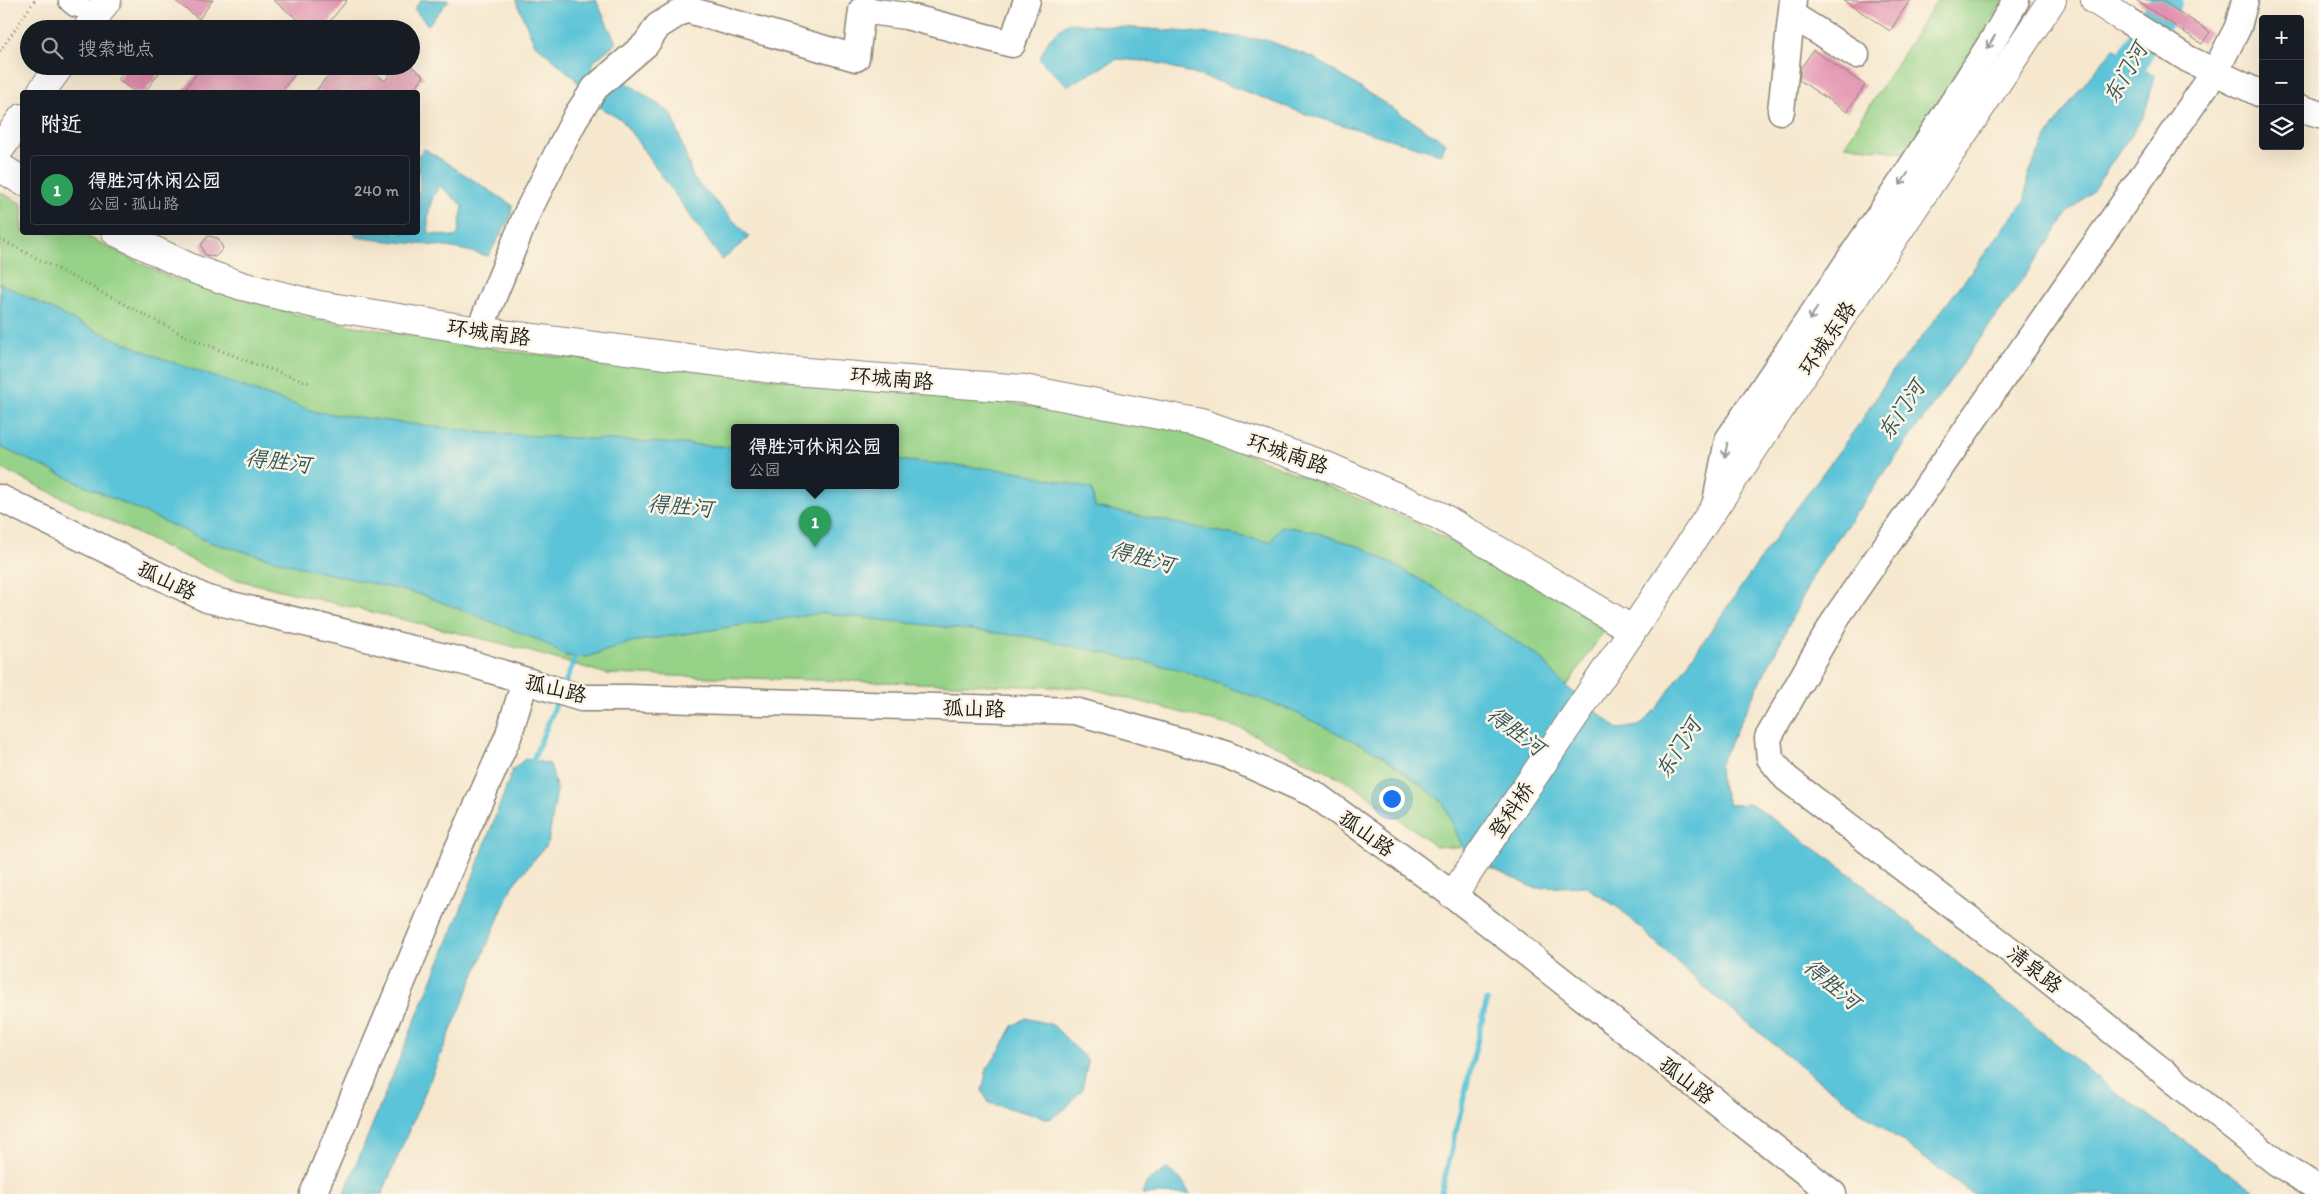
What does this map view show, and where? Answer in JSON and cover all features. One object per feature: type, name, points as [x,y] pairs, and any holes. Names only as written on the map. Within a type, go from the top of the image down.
[{"type":"main road","points":[[93,20],[107,0]]},
{"type":"main road","name":"环城东路","points":[[1603,675],[2052,0]]},
{"type":"main road","points":[[2095,0],[2123,18]]},
{"type":"main road","points":[[42,90],[53,75]]},
{"type":"main road","points":[[0,149],[20,121]]},
{"type":"main road","points":[[0,167],[20,181]]},
{"type":"main road","name":"环城南路","points":[[122,235],[193,270],[242,286],[319,305],[479,331],[780,370],[1024,389],[1201,423],[1329,467],[1440,516],[1633,630]]},
{"type":"main road","name":"登科桥","points":[[1453,895],[1603,675]]},
{"type":"street","points":[[479,331],[528,211],[577,115],[595,88],[646,44],[658,26],[687,4],[856,58],[862,10],[906,16],[1012,44],[1028,0]]},
{"type":"street","points":[[1715,507],[1728,440],[1901,183],[1993,40],[2016,0]]},
{"type":"street","points":[[2215,72],[2238,27],[2246,0]]},
{"type":"street","points":[[1792,8],[1856,55]]},
{"type":"street","points":[[1781,111],[1792,8]]},
{"type":"street","points":[[2123,18],[2188,59],[2259,93]]},
{"type":"street","name":"清泉路","points":[[2215,72],[1838,615],[1768,738],[1770,758],[1786,778],[2041,974],[2276,1162],[2319,1189]]},
{"type":"street","points":[[2304,109],[2319,114]]},
{"type":"street","name":"孤山路","points":[[0,498],[207,599],[469,663],[582,698],[1075,711],[1225,754],[1314,794],[1453,895],[1829,1192]]},
{"type":"street","points":[[313,1194],[457,851],[508,737],[525,681]]},
{"type":"path","points":[[21,20],[35,0]]},
{"type":"path","points":[[0,51],[20,22]]},
{"type":"path","points":[[0,239],[185,336],[252,363],[310,383]]},
{"type":"green space","points":[[1937,0],[2004,0],[1907,153],[1845,145]]},
{"type":"green space","points":[[0,192],[20,203],[20,235],[84,235],[171,278],[313,319],[514,352],[999,401],[1195,433],[1404,517],[1609,623],[1459,848],[1436,846],[1353,785],[1243,729],[1089,688],[607,674],[504,644],[230,578],[0,468]]},
{"type":"water","points":[[421,0],[449,0],[428,25],[414,9]]},
{"type":"water","points":[[516,0],[596,0],[616,43],[594,61],[585,91],[573,77],[534,43]]},
{"type":"water","points":[[1067,23],[1202,33],[1266,40],[1314,58],[1446,143],[1440,154],[1303,113],[1223,83],[1154,62],[1117,59],[1067,86],[1039,59],[1050,38]]},
{"type":"water","name":"得胜河","points":[[2114,48],[2155,76],[2144,116],[2091,193],[2069,211],[2042,252],[1818,566],[1719,765],[1720,781],[1729,805],[1751,804],[1845,870],[2105,1084],[2258,1194],[1973,1194],[1809,1073],[1705,988],[1620,909],[1585,886],[1535,888],[1467,857],[1443,802],[1380,754],[1290,710],[1181,670],[1031,637],[822,613],[632,642],[587,657],[565,656],[541,641],[423,595],[308,569],[209,542],[0,447],[0,283],[83,325],[163,359],[316,412],[486,433],[731,447],[731,489],[899,489],[899,460],[1016,471],[1092,489],[1095,507],[1270,542],[1281,526],[1312,531],[1364,548],[1433,587],[1541,658],[1561,682],[1618,729],[1639,726],[1657,708],[1780,531],[1862,420],[1894,369],[1915,346],[2025,200],[2028,177],[2043,144],[2090,76]]},
{"type":"water","points":[[623,80],[672,114],[693,178],[749,237],[722,260],[622,120],[597,106]]},
{"type":"water","points":[[425,149],[512,205],[511,216],[488,256],[439,246],[356,237],[355,235],[420,235],[420,153]],"holes":[[[440,186],[463,206],[458,234],[455,237],[429,233],[429,209],[433,197]]]},
{"type":"water","points":[[525,759],[550,764],[557,790],[548,843],[512,886],[382,1194],[344,1194],[461,909],[513,769]]},
{"type":"water","points":[[1026,1018],[1053,1025],[1088,1061],[1082,1089],[1066,1108],[1050,1119],[989,1103],[982,1091],[987,1069],[1013,1026]]},
{"type":"water","points":[[1167,1169],[1180,1179],[1190,1194],[1142,1194],[1147,1182]]},
{"type":"building","points":[[174,0],[213,0],[199,19]]},
{"type":"building","points":[[273,0],[347,0],[331,20],[299,20]]},
{"type":"building","points":[[1843,0],[1910,0],[1890,31]]},
{"type":"building","points":[[2136,0],[2161,0],[2210,32],[2202,44]]},
{"type":"building","points":[[1813,50],[1865,85],[1847,112],[1799,80],[1801,68]]},
{"type":"building","points":[[420,73],[424,76],[414,90],[317,90],[328,75],[377,75],[385,81],[389,75],[420,75]]},
{"type":"building","points":[[122,75],[157,75],[146,90],[132,90],[118,80]]},
{"type":"building","points":[[196,75],[294,75],[283,90],[184,90]]},
{"type":"building","points":[[208,236],[218,238],[223,249],[215,257],[205,255],[201,245]]},
{"type":"waterway","name":"东门河","points":[[2111,98],[2167,0]]},
{"type":"waterway","points":[[564,686],[578,651]]},
{"type":"waterway","points":[[530,767],[559,697]]},
{"type":"waterway","points":[[1441,1194],[1487,1000]]},
{"type":"place","name":"得胜河休闲公园","points":[[815,547]]}]
